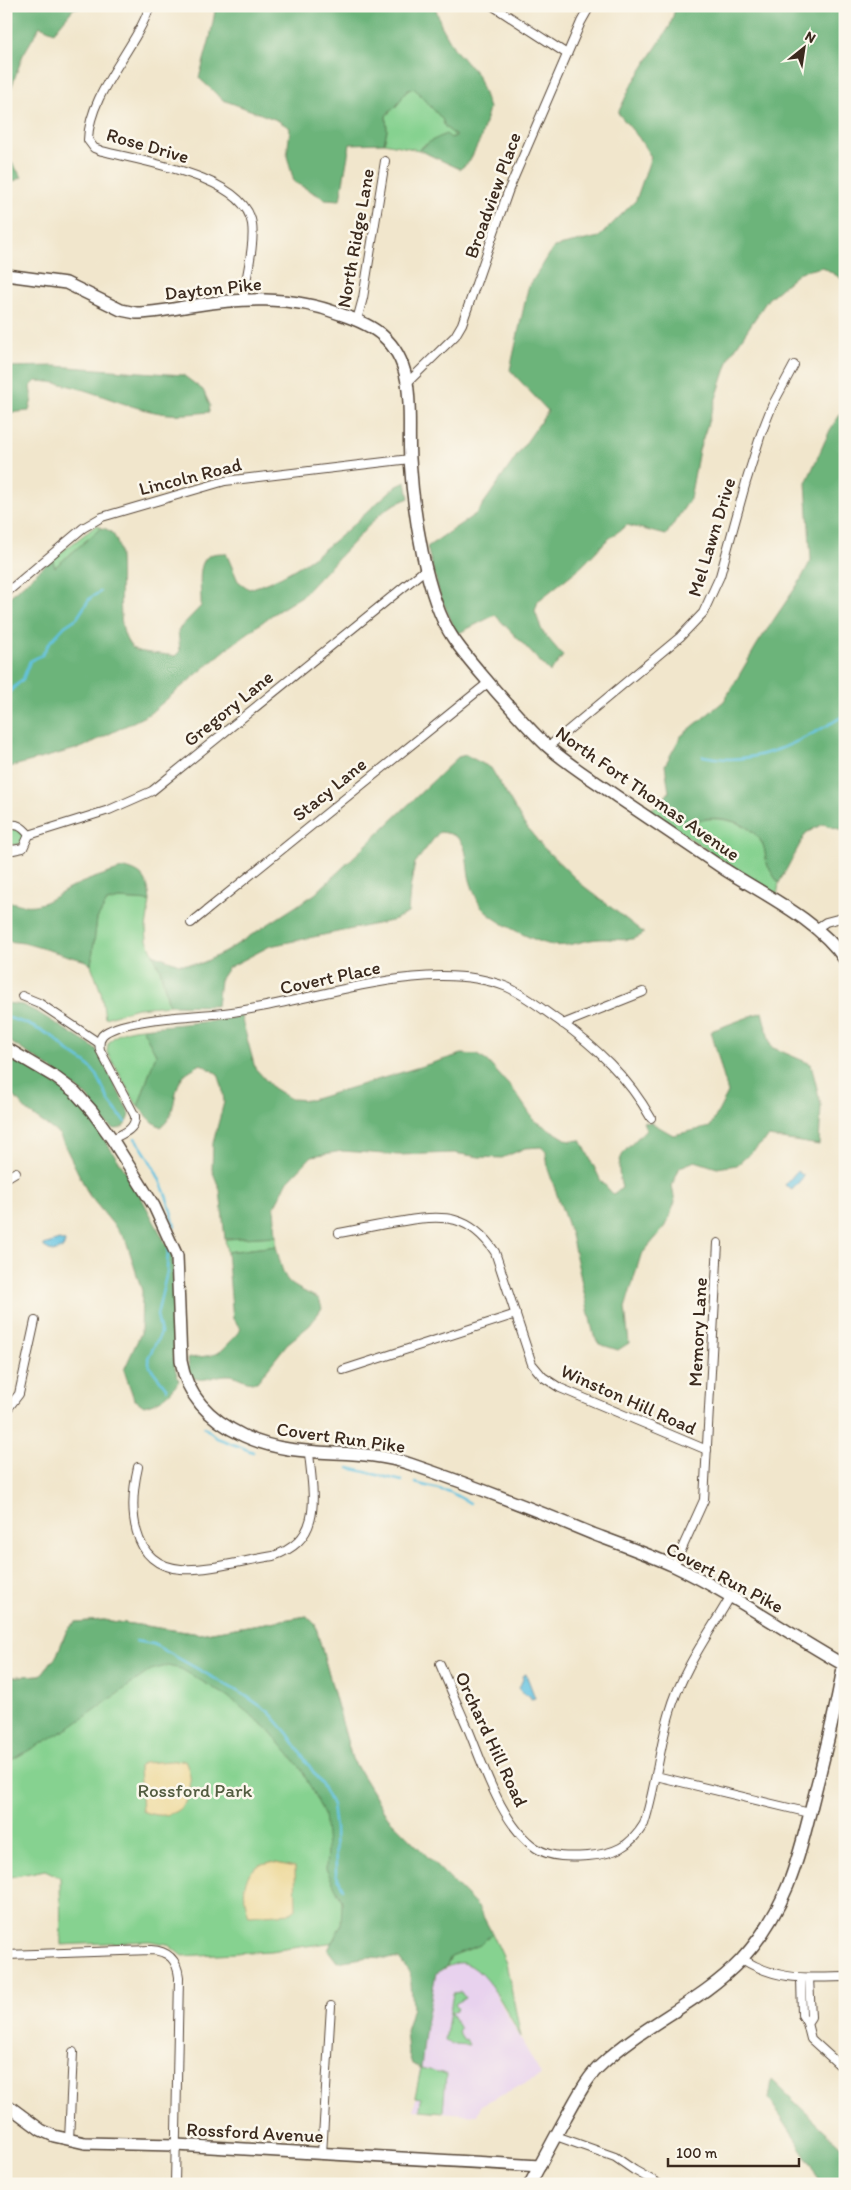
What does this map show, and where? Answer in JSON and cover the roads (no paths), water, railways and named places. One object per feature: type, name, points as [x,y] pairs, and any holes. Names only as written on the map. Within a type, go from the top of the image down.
[{"type":"street","name":"Rose Drive","points":[[150,6],[140,29],[102,95],[93,116],[88,140],[94,148],[102,151],[207,179],[229,190],[244,204],[249,213],[252,229],[243,299]]},
{"type":"street","points":[[493,6],[567,54]]},
{"type":"street","name":"Broadview Place","points":[[407,383],[455,336],[462,324],[509,189],[580,22],[590,6]]},
{"type":"street","name":"North Ridge Lane","points":[[357,320],[363,298],[385,161]]},
{"type":"street","name":"Dayton Pike","points":[[6,275],[66,282],[129,313],[149,313],[243,299],[279,300],[308,304],[357,320],[384,337],[403,364],[407,383],[410,459]]},
{"type":"street","name":"Mel Lawn Drive","points":[[548,747],[680,638],[703,613],[723,566],[761,434],[772,406],[794,365]]},
{"type":"street","name":"North Fort Thomas Avenue","points":[[410,459],[415,509],[426,568],[443,619],[451,635],[524,724],[548,747],[579,770],[681,840],[817,928],[834,944],[845,960]]},
{"type":"street","name":"Lincoln Road","points":[[6,593],[83,528],[102,517],[224,481],[410,459]]},
{"type":"street","name":"Gregory Lane","points":[[6,847],[13,850],[23,848],[29,835],[109,810],[152,791],[426,568]]},
{"type":"street","name":"Stacy Lane","points":[[191,923],[489,682]]},
{"type":"street","points":[[6,828],[16,825],[25,830],[29,835]]},
{"type":"street","points":[[817,928],[826,922],[845,917]]},
{"type":"street","name":"Covert Place","points":[[99,1043],[106,1033],[120,1027],[144,1022],[282,1004],[426,976],[475,980],[508,987],[563,1024],[603,1056],[624,1078],[638,1096],[651,1118]]},
{"type":"street","points":[[563,1024],[642,992]]},
{"type":"street","points":[[22,996],[39,1003],[99,1043],[104,1060],[135,1116],[135,1121],[131,1128],[125,1133],[112,1138]]},
{"type":"street","name":"Covert Run Pike","points":[[6,1048],[55,1077],[75,1092],[92,1110],[112,1138],[154,1206],[175,1248],[179,1276],[181,1361],[184,1376],[191,1392],[212,1416],[233,1430],[275,1447],[309,1453],[389,1458],[527,1505],[674,1566],[844,1662]]},
{"type":"street","points":[[6,1178],[16,1172]]},
{"type":"street","name":"Winston Hill Road","points":[[340,1233],[422,1217],[443,1217],[461,1222],[484,1237],[495,1252],[532,1364],[543,1377],[549,1382],[707,1450]]},
{"type":"street","name":"Memory Lane","points":[[674,1566],[704,1500],[718,1243]]},
{"type":"street","points":[[343,1370],[516,1314]]},
{"type":"street","points":[[6,1411],[20,1394],[35,1321]]},
{"type":"street","points":[[138,1467],[133,1488],[133,1516],[135,1529],[142,1546],[160,1564],[170,1568],[193,1569],[273,1556],[284,1552],[302,1539],[308,1530],[313,1507],[309,1453]]},
{"type":"street","name":"Orchard Hill Road","points":[[440,1664],[499,1800],[520,1833],[535,1848],[543,1852],[572,1857],[607,1854],[621,1849],[636,1836],[644,1824],[667,1720],[682,1680],[730,1597]]},
{"type":"street","points":[[530,2184],[582,2088],[601,2064],[634,2038],[721,1980],[742,1959],[769,1923],[790,1884],[799,1858],[832,1723],[844,1662]]},
{"type":"street","points":[[656,1776],[810,1813]]},
{"type":"street","name":"Rossford Avenue","points":[[6,1955],[151,1950],[163,1952],[171,1956],[177,1964],[178,1977],[176,2145],[540,2166]]},
{"type":"street","points":[[742,1959],[785,1977],[845,1977]]},
{"type":"street","points":[[805,1978],[802,2016],[807,2023],[811,2039],[845,2070]]},
{"type":"street","points":[[322,2154],[331,2006]]},
{"type":"street","points":[[70,2140],[73,2052]]},
{"type":"street","points":[[6,2104],[41,2130],[70,2140],[95,2143],[176,2145],[175,2184]]},
{"type":"street","points":[[556,2136],[615,2157],[659,2184]]},
{"type":"water","points":[[797,1171],[804,1176],[792,1190],[785,1185]]},
{"type":"water","points":[[59,1240],[65,1242],[63,1248],[53,1252],[44,1247],[44,1245]]},
{"type":"water","points":[[526,1674],[535,1698],[531,1699],[530,1696],[524,1695],[519,1688],[523,1679],[522,1676]]},
{"type":"waterway","points":[[6,695],[23,679],[30,661],[42,655],[50,642],[65,626],[77,618],[90,598],[100,592]]},
{"type":"waterway","points":[[703,756],[722,759],[741,758],[777,750],[795,743],[845,715]]},
{"type":"waterway","points":[[6,1017],[27,1024],[52,1036],[68,1051],[86,1063],[97,1075],[109,1101],[125,1122]]},
{"type":"waterway","points":[[135,1138],[160,1180],[169,1203],[175,1227]]},
{"type":"waterway","points":[[167,1389],[150,1367],[148,1358],[161,1333],[157,1315],[167,1272],[168,1250]]},
{"type":"waterway","points":[[204,1427],[217,1438],[253,1452]]},
{"type":"waterway","points":[[349,1468],[402,1481]]},
{"type":"waterway","points":[[415,1483],[450,1492],[470,1503]]},
{"type":"waterway","points":[[135,1641],[153,1644],[246,1696],[269,1712],[288,1734],[322,1785],[332,1805],[335,1829],[336,1874],[343,1889]]},
{"type":"park label","name":"Rossford Park","points":[[195,1790]]}]
